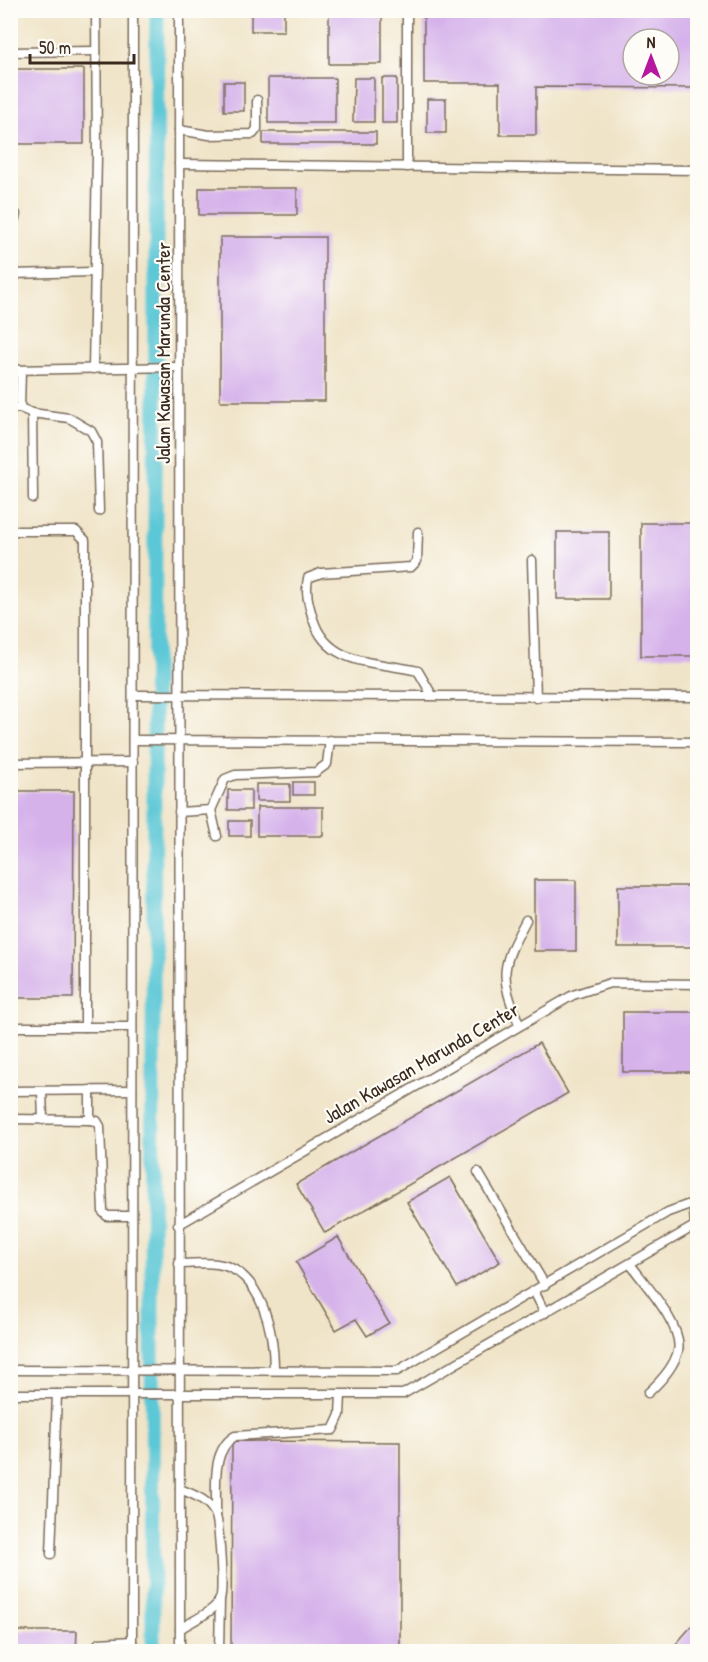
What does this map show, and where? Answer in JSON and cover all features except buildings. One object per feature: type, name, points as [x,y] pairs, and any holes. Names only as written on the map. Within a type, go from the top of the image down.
[{"type":"lane","points":[[93,369],[97,156],[96,10]]},
{"type":"lane","name":"Jalan Kawasan Marunda Center","points":[[132,1652],[136,1395],[131,1216],[133,762],[135,740],[133,10]]},
{"type":"lane","name":"Jalan Kawasan Marunda Center","points":[[179,10],[176,740],[179,812],[180,1370],[176,1395],[180,1489],[180,1652]]},
{"type":"lane","points":[[407,10],[407,166]]},
{"type":"lane","points":[[10,52],[96,51]]},
{"type":"lane","points":[[179,130],[209,135],[253,134],[257,129],[257,100]]},
{"type":"lane","points":[[179,164],[698,170]]},
{"type":"lane","points":[[10,237],[16,214]]},
{"type":"lane","points":[[10,274],[94,272]]},
{"type":"lane","points":[[135,367],[177,367]]},
{"type":"lane","name":"Jalan Kawasan Marunda Center","points":[[10,370],[135,367]]},
{"type":"lane","points":[[20,408],[21,370]]},
{"type":"lane","points":[[10,408],[69,418],[91,431],[97,442],[99,511]]},
{"type":"lane","points":[[32,413],[33,498]]},
{"type":"lane","points":[[10,531],[76,531],[85,540],[85,1027]]},
{"type":"lane","points":[[418,532],[417,561],[411,567],[321,573],[308,578],[307,598],[318,634],[326,644],[340,653],[369,663],[418,671],[432,695]]},
{"type":"lane","points":[[532,560],[536,698]]},
{"type":"lane","points":[[135,695],[698,697]]},
{"type":"lane","points":[[135,740],[698,742]]},
{"type":"lane","points":[[217,836],[211,810],[225,780],[235,775],[316,772],[327,764],[330,740]]},
{"type":"lane","points":[[10,763],[133,762]]},
{"type":"lane","points":[[179,812],[211,810]]},
{"type":"lane","points":[[519,1024],[507,994],[505,964],[526,920]]},
{"type":"lane","name":"Jalan Kawasan Marunda Center","points":[[178,1225],[573,994],[610,983],[698,984]]},
{"type":"lane","points":[[10,1027],[132,1027]]},
{"type":"lane","points":[[10,1090],[132,1090]]},
{"type":"lane","points":[[90,1090],[90,1120]]},
{"type":"lane","points":[[42,1091],[43,1119]]},
{"type":"lane","points":[[10,1119],[97,1121],[100,1126],[103,1212],[107,1216],[131,1216]]},
{"type":"lane","points":[[478,1172],[545,1285]]},
{"type":"lane","points":[[10,1370],[402,1369],[668,1212],[695,1201],[696,1224],[631,1265],[409,1392],[399,1395],[10,1394]]},
{"type":"lane","points":[[179,1264],[218,1264],[233,1269],[252,1284],[271,1336],[274,1370]]},
{"type":"lane","points":[[631,1265],[666,1313],[676,1335],[679,1350],[662,1380],[648,1393]]},
{"type":"lane","points":[[534,1292],[545,1313]]},
{"type":"lane","points":[[51,1554],[57,1394]]},
{"type":"lane","points":[[219,1652],[222,1582],[216,1515],[218,1459],[224,1442],[235,1436],[333,1430],[340,1415],[341,1395]]},
{"type":"lane","points":[[180,1489],[203,1498],[216,1515]]},
{"type":"lane","points":[[180,1629],[210,1610],[220,1599]]},
{"type":"lane","points":[[92,1652],[99,1643],[132,1641]]},
{"type":"waterway","points":[[153,1652],[152,1313],[157,10]]}]
